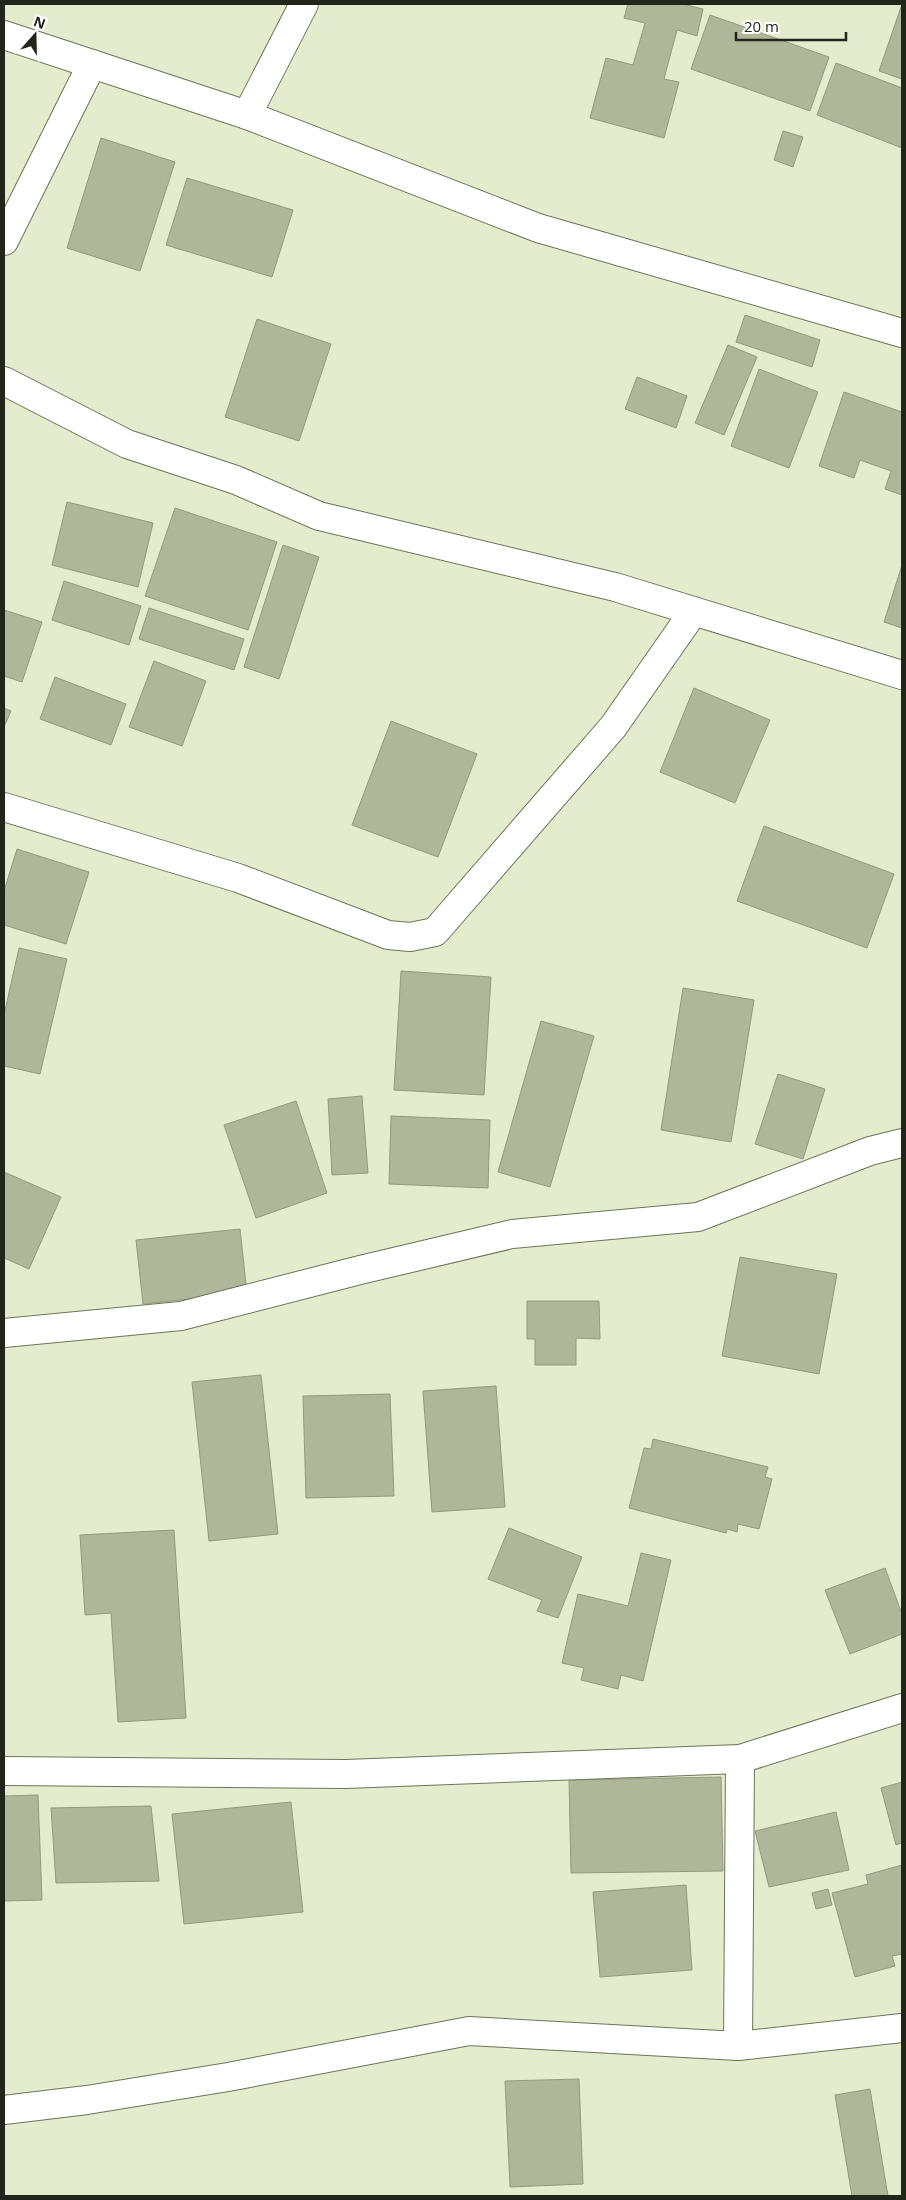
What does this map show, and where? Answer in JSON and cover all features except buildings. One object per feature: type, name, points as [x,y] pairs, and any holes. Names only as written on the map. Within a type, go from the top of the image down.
[{"type":"street","points":[[247,115],[304,4]]},
{"type":"street","points":[[4,35],[247,115],[538,228],[902,333]]},
{"type":"street","points":[[4,241],[92,64]]},
{"type":"street","points":[[4,381],[127,444],[236,480],[319,516],[615,587],[902,675]]},
{"type":"street","points":[[4,807],[238,878],[388,935],[410,937],[435,932],[613,727],[694,611]]},
{"type":"street","points":[[4,1333],[181,1316],[360,1270],[512,1234],[698,1217],[870,1151],[902,1143]]},
{"type":"street","points":[[4,1771],[346,1774],[740,1759],[902,1708]]},
{"type":"street","points":[[738,2046],[740,1759]]},
{"type":"street","points":[[4,2110],[87,2100],[228,2077],[469,2031],[738,2046],[902,2028]]}]
